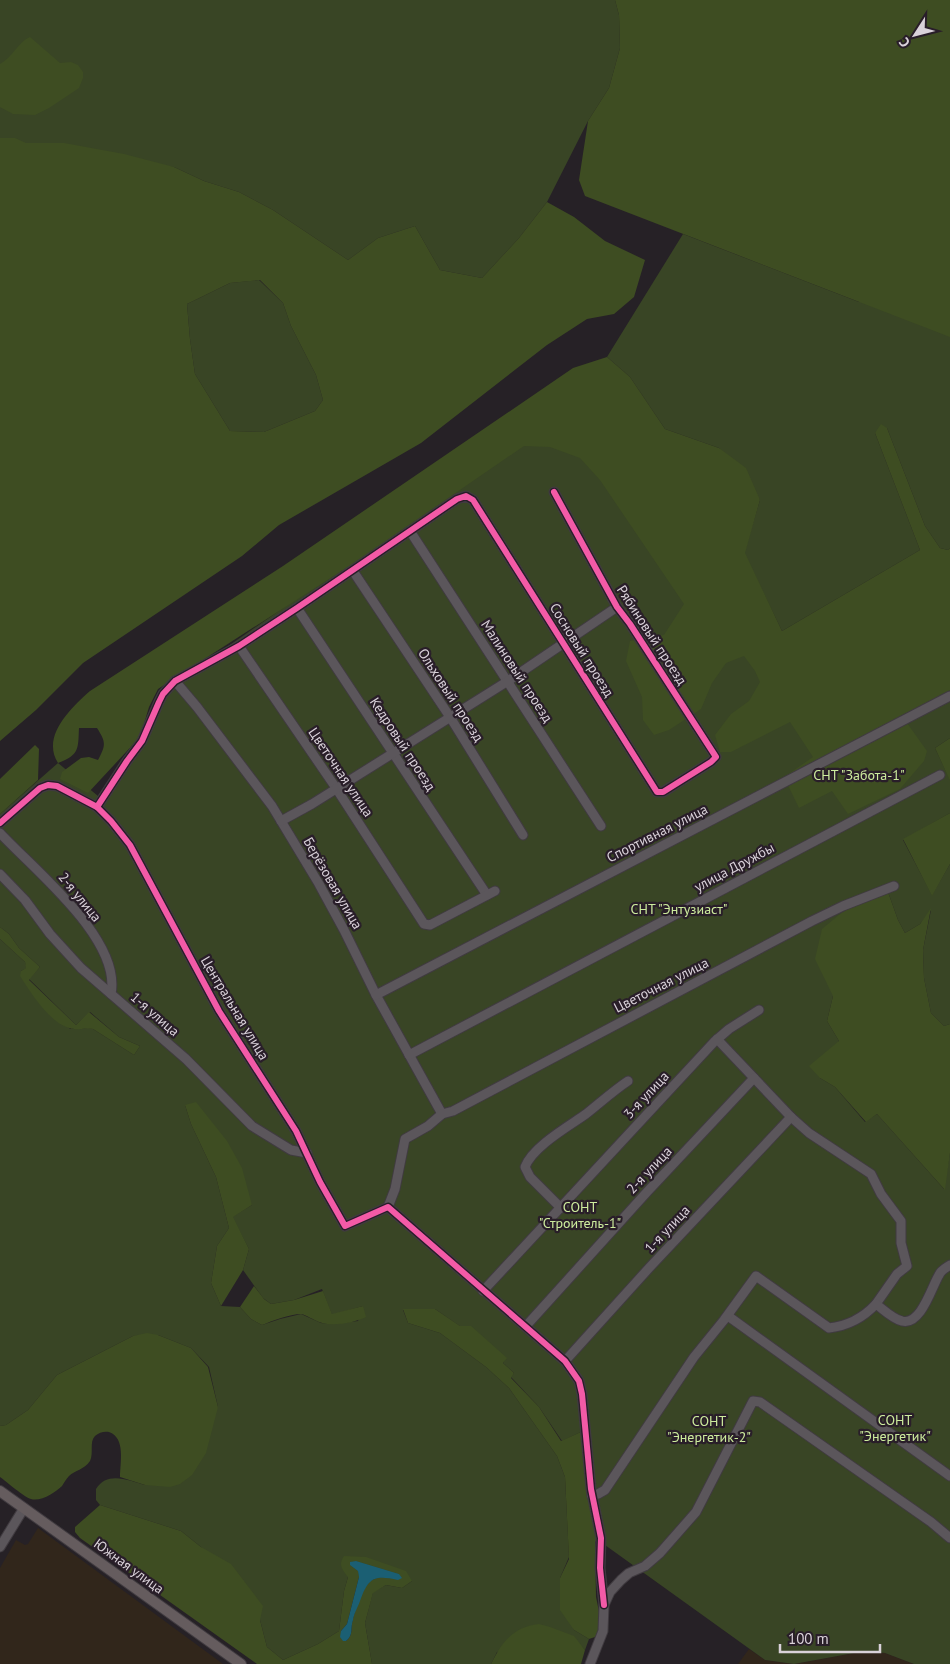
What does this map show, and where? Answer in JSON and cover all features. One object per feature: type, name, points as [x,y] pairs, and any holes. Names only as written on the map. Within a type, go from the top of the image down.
[{"type":"main road","name":"Южная улица","points":[[0,1491],[241,1664]]},
{"type":"street","name":"Рябиновый проезд","points":[[554,492],[617,607],[716,757],[685,778]]},
{"type":"street","name":"Сосновый проезд","points":[[410,531],[457,499],[466,496],[472,500],[657,792],[663,792],[685,778]]},
{"type":"street","points":[[96,808],[142,741],[158,702],[176,681],[239,646],[410,531]]},
{"type":"street","name":"Малиновый проезд","points":[[410,531],[601,826]]},
{"type":"street","name":"Ольховый проезд","points":[[353,571],[450,717],[523,835]]},
{"type":"street","points":[[281,821],[508,681],[617,607]]},
{"type":"street","name":"Кедровый проезд","points":[[298,608],[392,752],[491,893]]},
{"type":"street","name":"Цветочная улица","points":[[239,646],[336,788],[424,924],[430,925],[491,893]]},
{"type":"street","name":"Берёзовая улица","points":[[176,681],[244,768],[281,821],[332,907],[376,995],[442,1114]]},
{"type":"street","name":"Спортивная улица","points":[[376,995],[950,696]]},
{"type":"street","name":"улица Дружбы","points":[[410,1055],[940,775]]},
{"type":"street","name":"Центральная улица","points":[[0,823],[40,788],[48,784],[57,786],[96,808],[111,821],[130,845],[219,1011],[284,1112],[345,1226],[388,1207]]},
{"type":"street","name":"2-я улица","points":[[0,833],[54,886],[96,940],[108,962],[112,978],[111,994]]},
{"type":"street","name":"1-я улица","points":[[0,874],[21,896],[50,934],[74,961],[186,1059],[258,1131],[291,1150],[307,1153]]},
{"type":"street","name":"Цветочная улица","points":[[388,1207],[395,1189],[405,1139],[428,1126],[442,1114],[460,1107],[812,920],[894,886]]},
{"type":"street","name":"3-я улица","points":[[484,1291],[717,1039],[759,1010]]},
{"type":"street","points":[[592,1496],[605,1490],[694,1357],[728,1316],[756,1276],[829,1328],[850,1323],[865,1314],[876,1304],[897,1274],[907,1266],[902,1243],[901,1221],[881,1194],[871,1174],[814,1137],[791,1117],[717,1039]]},
{"type":"street","name":"2-я улица","points":[[526,1326],[647,1192],[754,1078]]},
{"type":"street","name":"3-я улица","points":[[561,1208],[530,1176],[527,1172],[527,1163],[560,1131],[628,1081]]},
{"type":"street","name":"1-я улица","points":[[565,1361],[649,1268],[791,1117]]},
{"type":"street","points":[[388,1207],[565,1361],[579,1381],[582,1394],[592,1496],[601,1538],[600,1568],[604,1605],[603,1631],[590,1664]]},
{"type":"street","points":[[876,1304],[899,1320],[906,1322],[911,1320],[927,1302],[938,1275],[950,1265]]},
{"type":"street","points":[[728,1316],[950,1476]]},
{"type":"street","points":[[604,1605],[610,1592],[620,1580],[645,1566],[660,1553],[696,1512],[716,1472],[734,1442],[751,1404],[756,1400],[931,1522],[950,1538]]},
{"type":"street","points":[[0,1547],[24,1508]]},
{"type":"shaded area","points":[[38,1528],[223,1664],[0,1664],[0,1568],[16,1540],[25,1545],[28,1544]]},
{"type":"shaded area","points":[[749,1649],[765,1660],[794,1664],[738,1664]]},
{"type":"shaded area","points":[[865,1651],[885,1653],[914,1664],[794,1664]]},
{"type":"green space","points":[[0,0],[615,0],[619,15],[620,48],[609,88],[588,121],[547,202],[519,238],[482,278],[440,270],[415,226],[378,238],[348,260],[273,210],[239,192],[204,181],[174,167],[0,157]]},
{"type":"green space","points":[[615,0],[950,0],[950,337],[585,196],[579,180],[588,121],[609,88],[620,48],[619,15]]},
{"type":"green space","points":[[30,37],[60,63],[71,62],[78,65],[83,72],[83,78],[79,88],[49,108],[35,115],[13,114],[0,107],[0,64],[22,42]]},
{"type":"green space","points":[[0,138],[15,138],[26,143],[64,143],[124,154],[174,167],[204,181],[239,192],[273,210],[348,260],[378,238],[415,226],[440,270],[482,278],[519,238],[547,202],[574,217],[605,241],[645,260],[634,297],[614,314],[587,319],[547,345],[421,443],[279,525],[242,556],[83,663],[36,710],[0,741]],"holes":[[[260,280],[283,303],[291,326],[316,375],[323,400],[315,411],[264,432],[230,431],[195,374],[187,304],[230,283]]]},
{"type":"green space","points":[[683,234],[859,302],[950,286],[950,548],[948,550],[940,548],[925,526],[887,428],[875,433],[920,550],[782,631],[744,553],[760,500],[719,448],[665,429],[630,377],[607,357]]},
{"type":"green space","points":[[259,280],[283,303],[291,326],[316,375],[323,400],[315,411],[264,432],[230,431],[195,374],[187,304],[230,283]]},
{"type":"green space","name":"СНТ \"Забота-1\"","points":[[607,357],[630,377],[665,429],[719,448],[746,468],[760,500],[745,553],[782,631],[920,550],[875,433],[881,424],[887,428],[925,526],[940,548],[948,550],[950,548],[950,690],[902,716],[927,751],[924,761],[900,789],[848,814],[832,791],[799,808],[784,777],[813,757],[790,722],[731,752],[720,752],[715,735],[731,714],[749,701],[760,682],[755,671],[744,656],[726,663],[712,683],[701,709],[669,730],[654,735],[643,720],[642,697],[626,661],[630,641],[664,635],[684,604],[600,480],[580,458],[550,447],[524,446],[352,564],[158,689],[149,707],[140,737],[88,793],[60,779],[62,772],[81,758],[89,757],[98,760],[102,751],[104,744],[97,728],[79,728],[78,746],[74,754],[58,763],[54,753],[53,743],[60,723],[90,691],[283,566],[573,368]]},
{"type":"green space","points":[[613,379],[784,649],[950,602],[950,738],[935,748],[950,780],[950,813],[903,840],[932,895],[950,864],[950,1024],[944,1026],[931,1013],[924,978],[923,950],[931,910],[920,924],[905,933],[888,892],[833,996],[827,1021],[839,1041],[820,1078],[835,1087],[865,1122],[877,1114],[944,1189],[950,1152],[950,1664],[914,1664],[885,1653],[865,1651],[794,1664],[765,1660],[598,1540],[586,1490],[583,1431],[562,1441],[539,1407],[511,1377],[514,1373],[503,1363],[506,1358],[435,1309],[403,1310],[408,1323],[440,1333],[486,1367],[509,1388],[557,1456],[565,1477],[569,1557],[560,1578],[574,1630],[589,1639],[585,1650],[572,1636],[497,1652],[491,1664],[372,1664],[365,1623],[373,1592],[386,1585],[402,1588],[412,1581],[348,1577],[344,1591],[339,1631],[318,1644],[283,1660],[267,1647],[260,1620],[201,1547],[181,1531],[100,1505],[96,1500],[96,1489],[106,1480],[118,1478],[145,1485],[218,1407],[209,1367],[191,1348],[158,1335],[133,1336],[57,1375],[28,1410],[6,1425],[0,1426],[0,939],[25,962],[27,968],[21,971],[70,1029],[93,1029],[134,1055],[140,1046],[119,1037],[90,1012],[76,1025],[29,979],[40,967],[0,927],[0,814],[58,763],[98,796],[140,737],[143,726],[178,681]],"holes":[[[185,1105],[252,1205],[232,1217],[249,1249],[243,1270],[263,1298],[271,1304],[294,1300],[322,1289],[332,1315],[363,1306],[358,1321],[331,1324],[321,1323],[301,1314],[262,1325],[251,1319],[240,1307],[221,1306],[211,1283],[217,1246],[229,1228],[216,1177],[191,1124]]]},
{"type":"green space","points":[[950,738],[950,781],[935,748]]},
{"type":"green space","points":[[35,745],[39,749],[38,780],[0,814],[0,779]]},
{"type":"green space","points":[[950,813],[950,864],[932,896],[903,839]]},
{"type":"green space","points":[[888,892],[905,933],[920,924],[931,908],[923,950],[924,978],[931,1013],[944,1026],[950,1024],[950,1153],[945,1190],[877,1114],[866,1122],[835,1087],[820,1078],[809,1066],[839,1041],[827,1021],[833,996],[815,959],[822,929],[845,910]]},
{"type":"green space","points":[[0,927],[40,967],[29,980],[76,1025],[89,1012],[119,1037],[140,1046],[134,1055],[93,1029],[69,1028],[54,1020],[35,998],[20,976],[21,971],[26,968],[25,962],[0,939]]},
{"type":"green space","points":[[196,1102],[227,1141],[242,1168],[252,1205],[233,1217],[249,1249],[243,1270],[221,1306],[211,1283],[217,1246],[229,1228],[216,1177],[191,1124],[185,1105]]},
{"type":"green space","points":[[254,1286],[264,1299],[271,1304],[294,1300],[323,1291],[332,1314],[363,1306],[366,1317],[349,1323],[330,1324],[297,1314],[262,1325],[251,1319],[240,1307]]},
{"type":"green space","points":[[403,1309],[435,1309],[460,1326],[471,1326],[507,1358],[503,1363],[514,1373],[511,1378],[539,1407],[561,1441],[583,1431],[586,1490],[598,1538],[595,1542],[596,1597],[601,1621],[598,1636],[589,1639],[574,1630],[560,1610],[560,1578],[569,1559],[565,1477],[557,1456],[509,1388],[486,1367],[440,1333],[408,1323]]},
{"type":"green space","points":[[147,1333],[158,1335],[191,1348],[208,1367],[218,1407],[206,1453],[192,1475],[180,1484],[170,1487],[145,1485],[120,1477],[121,1452],[118,1440],[109,1432],[102,1432],[93,1438],[91,1458],[88,1464],[74,1472],[62,1486],[44,1498],[35,1500],[28,1498],[0,1477],[0,1426],[6,1425],[28,1410],[57,1375],[133,1336]]},
{"type":"green space","points":[[100,1505],[181,1531],[201,1547],[231,1564],[263,1606],[260,1620],[267,1647],[283,1660],[318,1644],[339,1631],[344,1591],[348,1577],[344,1572],[341,1562],[344,1556],[366,1557],[406,1571],[412,1581],[402,1588],[386,1585],[373,1593],[365,1623],[372,1664],[257,1664],[80,1538],[75,1532],[75,1527]],"holes":[[[356,1561],[399,1574],[369,1582],[358,1604],[352,1622],[351,1634],[346,1641],[341,1631],[347,1624],[359,1577],[358,1571],[350,1565],[350,1562]]]},
{"type":"green space","points":[[539,1624],[574,1636],[585,1650],[581,1664],[491,1664],[504,1642],[515,1632],[522,1628]]},
{"type":"water","points":[[356,1561],[399,1574],[402,1578],[398,1580],[377,1578],[369,1583],[354,1615],[350,1636],[346,1641],[343,1641],[340,1637],[341,1631],[347,1624],[359,1577],[358,1571],[350,1565],[350,1562]]},
{"type":"cycle path","points":[[97,807],[142,741],[163,694],[175,681],[239,646],[457,499],[466,496],[473,500],[657,792],[663,792],[711,762],[716,757],[617,607],[554,492]]},
{"type":"cycle path","points":[[0,823],[40,788],[48,785],[57,786],[97,807],[130,845],[219,1011],[296,1131],[320,1182],[345,1226],[388,1207],[565,1361],[579,1381],[582,1394],[591,1489],[601,1538],[600,1568],[604,1605]]},
{"type":"park label","name":"СНТ \"Энтузиаст\"","points":[[679,909]]},
{"type":"park label","name":"СОНТ \"Строитель-1\"","points":[[580,1216]]},
{"type":"park label","name":"СОНТ \"Энергетик\"","points":[[895,1428]]},
{"type":"park label","name":"СОНТ \"Энергетик-2\"","points":[[709,1429]]}]
